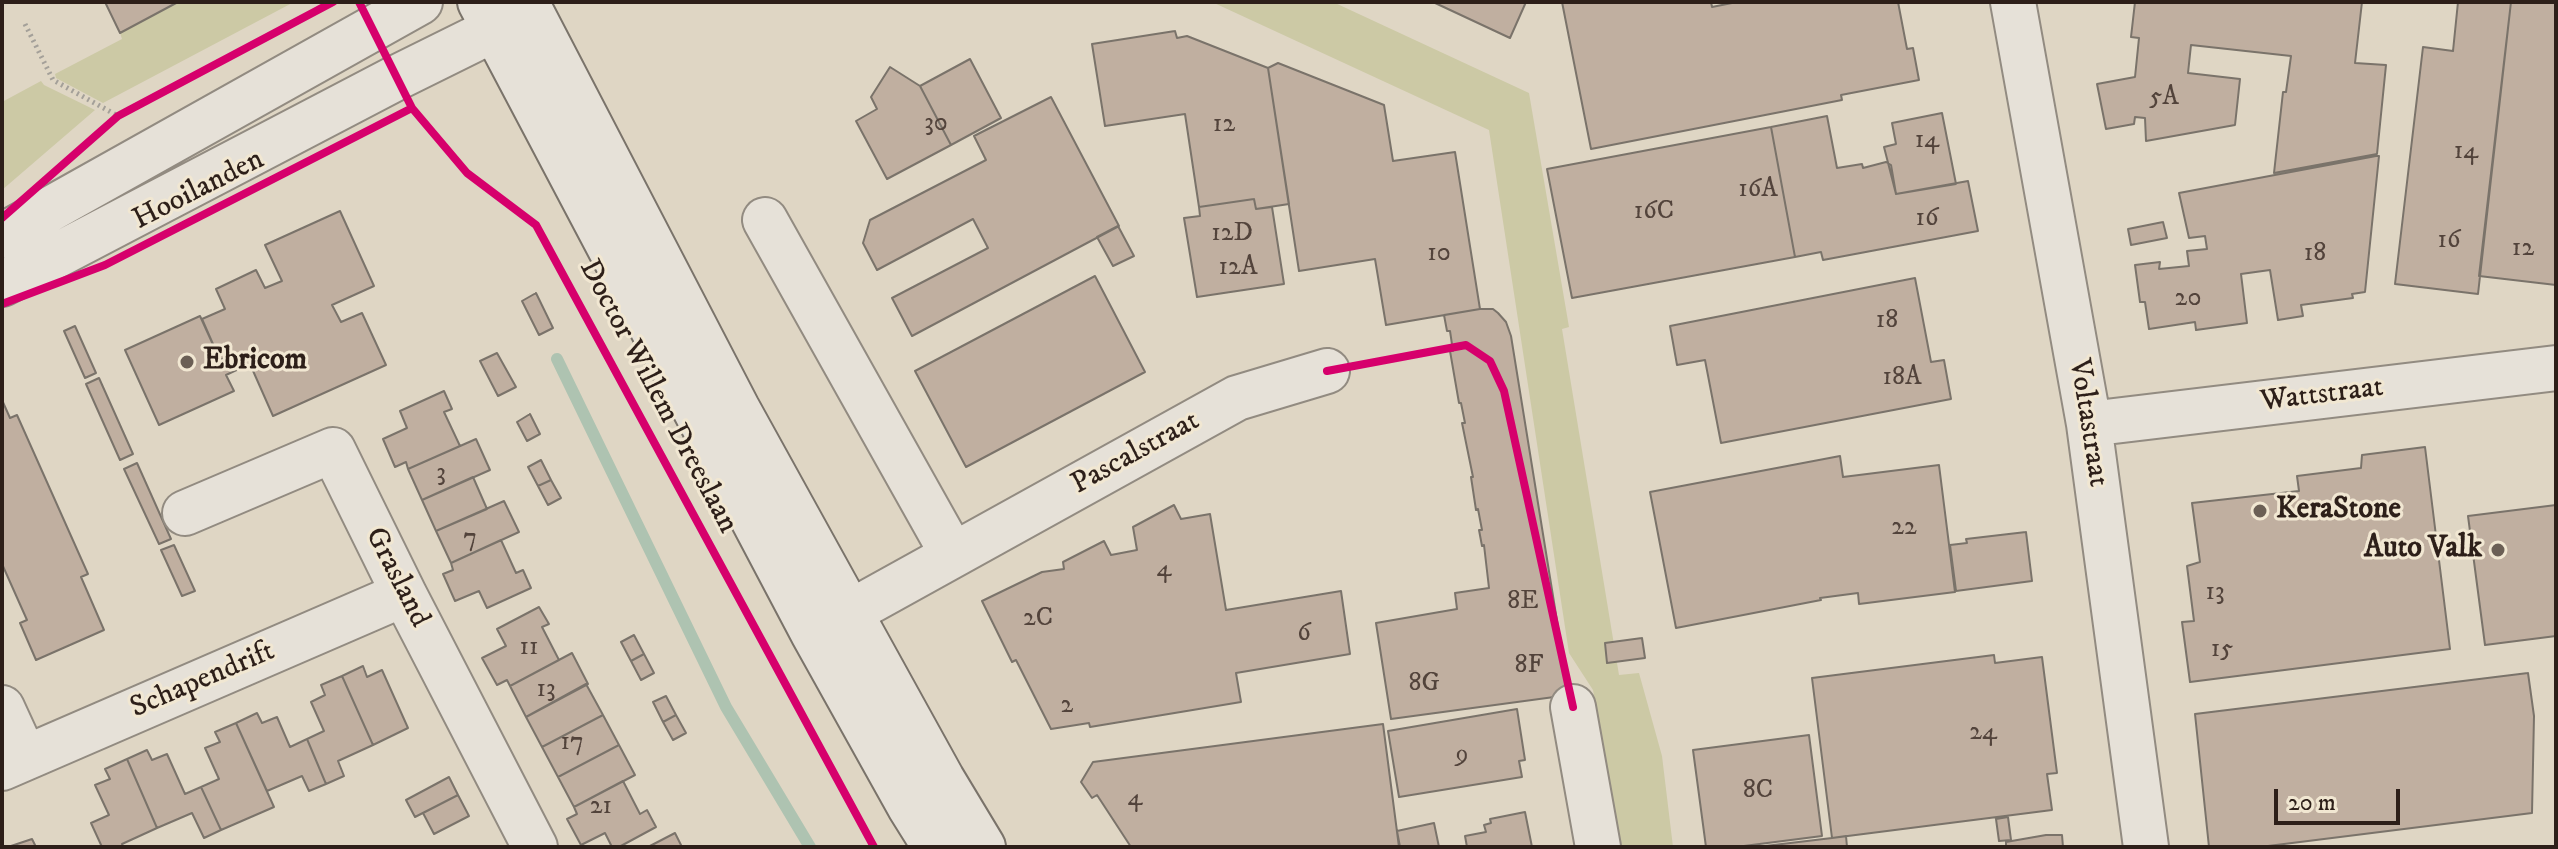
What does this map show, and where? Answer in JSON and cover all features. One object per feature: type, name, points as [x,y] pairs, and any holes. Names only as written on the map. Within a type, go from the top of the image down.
[{"type":"street","name":"Hooilanden","points":[[2,236],[420,2]]},
{"type":"street","name":"Voltastraat","points":[[2013,2],[2089,424],[2146,847]]},
{"type":"street","name":"Hooilanden","points":[[2,284],[396,78],[502,9]]},
{"type":"street","points":[[502,9],[737,408],[910,807],[935,847]]},
{"type":"street","points":[[765,220],[953,555]]},
{"type":"street","name":"Wattstraat","points":[[2089,424],[2556,368]]},
{"type":"street","name":"Pascalstraat","points":[[831,623],[1237,398],[1327,371]]},
{"type":"street","name":"Grasland","points":[[185,513],[333,450],[535,847]]},
{"type":"street","name":"Schapendrift","points":[[14,763],[404,594]]},
{"type":"street","points":[[831,623],[942,779],[983,847]]},
{"type":"street","points":[[1573,707],[1598,847]]},
{"type":"street","points":[[2,708],[14,763]]},
{"type":"path","points":[[25,24],[53,80],[118,116]]},
{"type":"path","points":[[106,126],[131,109]]},
{"type":"shaded area","points":[[165,2],[294,2],[103,103],[56,78],[55,74],[122,39],[120,33]]},
{"type":"shaded area","points":[[1212,2],[1333,2],[1529,93],[1569,327],[1562,329],[1619,675],[1639,673],[1662,756],[1673,847],[1620,847],[1593,690],[1569,653],[1489,130]]},
{"type":"shaded area","points":[[41,81],[95,110],[2,190],[2,102]]},
{"type":"building","points":[[105,2],[178,2],[120,33]]},
{"type":"building","points":[[1433,2],[1526,2],[1510,38]]},
{"type":"building","points":[[1562,2],[1711,2],[1712,7],[1737,2],[1898,2],[1907,49],[1913,48],[1919,80],[1841,95],[1842,100],[1591,149]]},
{"type":"building","points":[[2135,2],[2362,2],[2355,63],[2386,65],[2377,154],[2274,173],[2283,92],[2286,92],[2291,56],[2191,45],[2188,73],[2240,79],[2235,125],[2146,141],[2145,118],[2135,117],[2134,124],[2106,129],[2097,84],[2135,77],[2139,38],[2131,37]]},
{"type":"building","points":[[2458,2],[2511,2],[2478,294],[2395,284],[2423,47],[2453,51]]},
{"type":"building","points":[[2511,2],[2556,2],[2556,285],[2479,276]]},
{"type":"building","points":[[1175,31],[1177,38],[1187,36],[1268,68],[1289,204],[1256,209],[1254,199],[1199,207],[1185,114],[1105,126],[1092,44]]},
{"type":"building","points":[[970,59],[1001,118],[951,145],[920,86]]},
{"type":"building","points":[[1278,63],[1384,105],[1393,161],[1455,152],[1480,309],[1386,325],[1375,259],[1299,271],[1268,68]]},
{"type":"building","points":[[890,67],[920,86],[951,145],[887,179],[856,121],[877,109],[871,97]]},
{"type":"building","points":[[1051,97],[1119,226],[912,336],[892,298],[988,248],[973,219],[877,270],[863,243],[870,220],[986,160],[974,136]]},
{"type":"building","points":[[1942,113],[1956,184],[1896,194],[1884,147],[1896,144],[1892,123]]},
{"type":"building","points":[[1827,116],[1837,168],[1862,164],[1863,168],[1886,162],[1891,165],[1896,194],[1968,181],[1978,231],[1823,260],[1821,252],[1795,257],[1771,127]]},
{"type":"building","points":[[1771,127],[1795,257],[1572,298],[1547,169]]},
{"type":"building","points":[[2379,156],[2365,292],[2352,294],[2353,298],[2301,305],[2303,316],[2278,320],[2270,270],[2241,274],[2247,323],[2196,330],[2195,322],[2149,329],[2145,302],[2140,302],[2135,265],[2160,262],[2159,269],[2189,266],[2187,251],[2207,249],[2205,236],[2189,238],[2179,193]]},
{"type":"building","points":[[1254,199],[1256,209],[1272,207],[1284,284],[1197,297],[1184,218],[1200,216],[1199,207]]},
{"type":"building","points":[[340,211],[374,286],[332,305],[341,322],[362,313],[386,365],[273,416],[250,364],[245,366],[240,357],[233,354],[220,360],[202,319],[225,309],[216,289],[256,270],[265,288],[282,281],[265,245]]},
{"type":"building","points":[[2163,222],[2167,238],[2131,245],[2128,229]]},
{"type":"building","points":[[1118,226],[1134,256],[1113,266],[1097,237]]},
{"type":"building","points":[[1095,276],[1145,372],[966,467],[915,371]]},
{"type":"building","points":[[1915,278],[1931,362],[1944,360],[1951,399],[1721,443],[1705,360],[1677,365],[1670,326]]},
{"type":"building","points":[[536,293],[553,328],[539,335],[522,301]]},
{"type":"building","points":[[1493,309],[1498,313],[1506,322],[1511,336],[1569,695],[1391,719],[1376,623],[1457,609],[1455,593],[1489,588],[1479,530],[1482,530],[1462,423],[1465,423],[1450,351],[1453,351],[1450,331],[1447,331],[1444,315]]},
{"type":"building","points":[[200,316],[220,360],[233,354],[240,357],[245,366],[226,375],[234,391],[159,425],[125,350]]},
{"type":"building","points":[[75,326],[96,373],[85,378],[64,331]]},
{"type":"building","points":[[497,353],[516,387],[498,396],[480,361]]},
{"type":"building","points":[[99,378],[133,454],[120,460],[86,384]]},
{"type":"building","points":[[444,391],[452,409],[444,412],[460,446],[408,469],[406,462],[395,467],[383,439],[407,428],[400,411]]},
{"type":"building","points":[[2,400],[10,418],[17,415],[88,574],[81,577],[104,630],[36,660],[20,623],[27,620],[2,564]]},
{"type":"building","points":[[530,414],[540,434],[527,441],[517,422]]},
{"type":"building","points":[[476,439],[490,470],[422,500],[408,469]]},
{"type":"building","points":[[2425,447],[2450,649],[2190,682],[2182,622],[2194,621],[2187,566],[2200,562],[2192,503],[2299,491],[2297,476],[2361,468],[2362,455]]},
{"type":"building","points":[[1840,456],[1843,477],[1939,465],[1955,592],[1859,604],[1858,593],[1676,628],[1650,492]]},
{"type":"building","points":[[541,460],[551,480],[538,486],[528,467]]},
{"type":"building","points":[[137,463],[171,539],[159,544],[124,469]]},
{"type":"building","points":[[473,477],[487,509],[436,531],[422,500]]},
{"type":"building","points":[[551,480],[561,498],[548,505],[538,486]]},
{"type":"building","points":[[504,501],[519,532],[451,563],[436,531]]},
{"type":"building","points":[[1174,505],[1181,519],[1210,514],[1226,610],[1341,591],[1350,654],[1236,673],[1241,702],[1090,727],[1089,723],[1051,729],[1016,660],[1012,662],[982,601],[1042,572],[1064,569],[1063,562],[1104,541],[1111,555],[1137,550],[1133,527]]},
{"type":"building","points":[[2556,505],[2556,636],[2485,645],[2468,516]]},
{"type":"building","points":[[2026,532],[2032,581],[1956,591],[1950,545],[1967,543],[1966,539]]},
{"type":"building","points":[[501,540],[516,573],[523,570],[531,588],[487,608],[479,591],[455,601],[443,574],[453,570],[451,563]]},
{"type":"building","points":[[174,545],[195,591],[182,596],[161,550]]},
{"type":"building","points":[[539,607],[549,624],[542,627],[559,660],[510,686],[507,680],[497,685],[482,658],[506,646],[497,629]]},
{"type":"building","points":[[634,635],[644,654],[631,661],[621,642]]},
{"type":"building","points":[[1642,638],[1645,658],[1607,663],[1605,643]]},
{"type":"building","points":[[572,653],[588,684],[526,717],[510,686]]},
{"type":"building","points":[[644,654],[654,673],[641,680],[631,661]]},
{"type":"building","points":[[1994,655],[1995,663],[2042,657],[2057,773],[2047,774],[2052,810],[1832,838],[1812,678]]},
{"type":"building","points":[[363,666],[367,677],[382,670],[408,728],[373,745],[342,676]]},
{"type":"building","points":[[2528,673],[2534,716],[2532,813],[2260,847],[2209,847],[2195,714]]},
{"type":"building","points":[[342,676],[373,745],[338,761],[344,776],[326,784],[307,739],[324,731],[311,702],[325,695],[321,685]]},
{"type":"building","points":[[586,684],[603,715],[542,747],[526,717]]},
{"type":"building","points":[[666,696],[676,715],[663,722],[653,702]]},
{"type":"building","points":[[1517,709],[1525,760],[1519,761],[1522,777],[1399,797],[1388,731]]},
{"type":"building","points":[[257,713],[262,723],[277,717],[290,747],[307,739],[326,784],[309,791],[302,776],[267,791],[236,723]]},
{"type":"building","points":[[603,715],[619,745],[558,777],[542,747]]},
{"type":"building","points":[[676,715],[686,733],[673,740],[663,722]]},
{"type":"building","points":[[236,723],[274,807],[221,830],[201,787],[219,779],[205,748],[220,742],[215,732]]},
{"type":"building","points":[[1383,724],[1399,847],[1131,847],[1097,795],[1092,798],[1081,782],[1093,762]]},
{"type":"building","points":[[1809,735],[1822,836],[1736,847],[1706,847],[1693,750]]},
{"type":"building","points":[[619,745],[635,775],[574,807],[558,777]]},
{"type":"building","points":[[147,750],[152,760],[167,754],[185,794],[201,787],[221,830],[204,838],[192,813],[157,828],[127,759]]},
{"type":"building","points":[[127,759],[157,828],[122,844],[123,847],[102,847],[91,823],[109,815],[95,785],[110,779],[105,769]]},
{"type":"building","points":[[449,777],[458,795],[415,817],[406,800]]},
{"type":"building","points":[[623,781],[640,814],[647,810],[656,827],[619,847],[612,847],[605,833],[581,845],[567,819],[577,814],[574,807]]},
{"type":"building","points":[[458,795],[469,816],[434,834],[423,813]]},
{"type":"building","points":[[1525,812],[1532,847],[1467,847],[1465,836],[1486,832],[1484,825],[1491,823],[1490,819]]},
{"type":"building","points":[[2008,817],[2011,840],[1999,841],[1996,819]]},
{"type":"building","points":[[1434,823],[1439,847],[1400,847],[1397,831]]},
{"type":"building","points":[[675,833],[682,847],[648,847]]},
{"type":"building","points":[[2062,835],[2063,847],[2006,847],[2006,842]]},
{"type":"building","points":[[1846,836],[1847,847],[1757,847],[1832,838]]},
{"type":"building","points":[[32,839],[36,847],[8,847]]},
{"type":"waterway","points":[[557,359],[726,707],[810,847]]},
{"type":"cycle path","points":[[2,218],[118,116],[333,2]]},
{"type":"cycle path","name":"Doctor Willem Dreeslaan","points":[[359,2],[412,108],[467,173],[536,225],[874,847]]},
{"type":"cycle path","points":[[2,304],[105,265],[412,108]]},
{"type":"cycle path","points":[[1327,371],[1466,345],[1490,361],[1504,391],[1573,707]]},
{"type":"place","name":"Ebricom","points":[[187,362]]},
{"type":"place","name":"KeraStone","points":[[2260,511]]},
{"type":"place","name":"Auto Valk","points":[[2498,550]]}]
